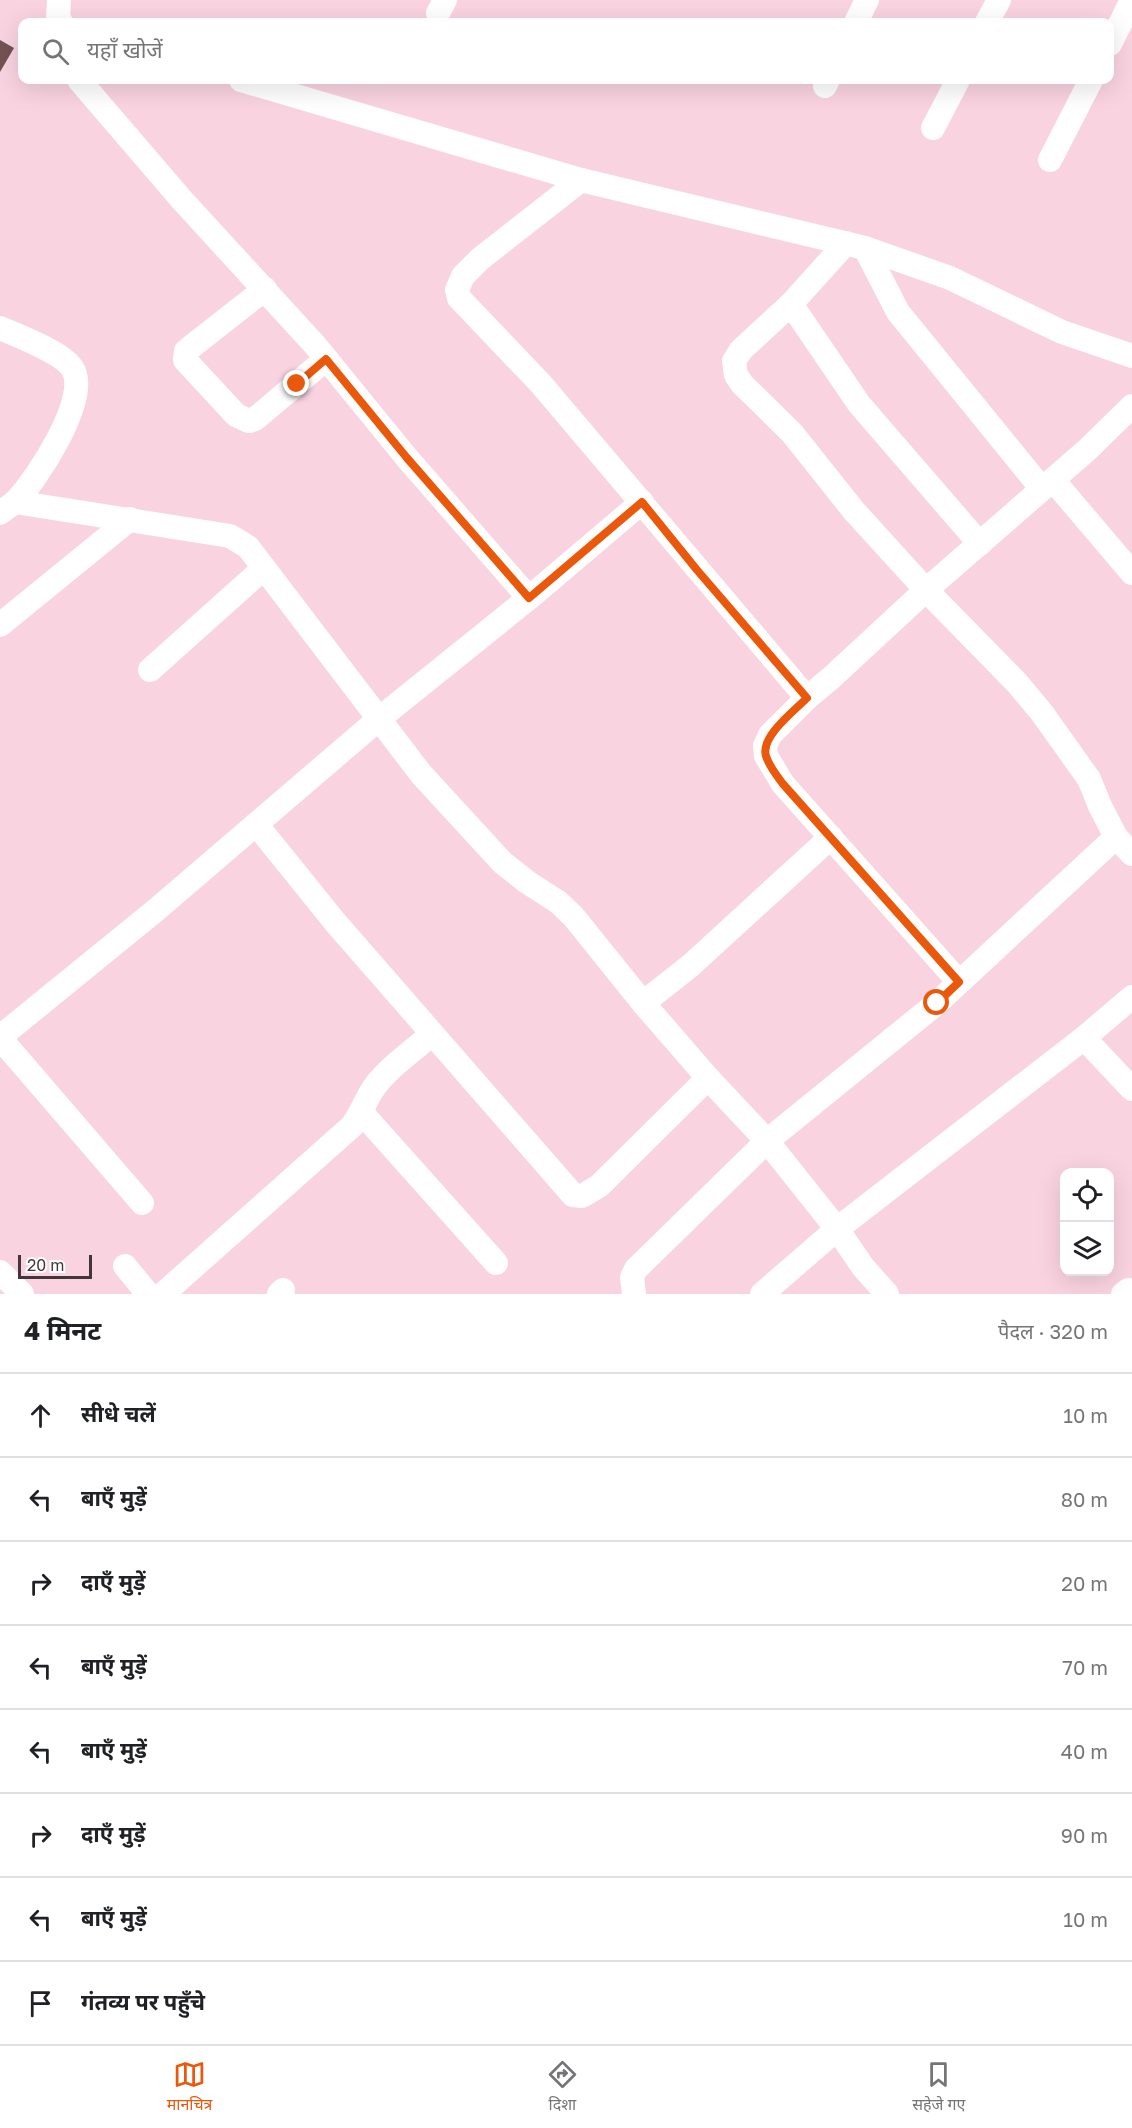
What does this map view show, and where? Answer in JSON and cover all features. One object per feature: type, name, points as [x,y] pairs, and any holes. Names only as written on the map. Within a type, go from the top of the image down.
[{"type":"street","points":[[58,18],[59,0]]},
{"type":"street","points":[[858,18],[867,0]]},
{"type":"street","points":[[989,18],[999,0]]},
{"type":"street","points":[[1114,36],[1132,0]]},
{"type":"street","points":[[82,84],[182,201],[265,289],[326,359],[407,458],[529,598]]},
{"type":"street","points":[[255,84],[581,180],[856,245],[950,278],[1062,332],[1132,356]]},
{"type":"street","points":[[933,128],[956,84]]},
{"type":"street","points":[[1050,160],[1089,84]]},
{"type":"street","points":[[581,180],[480,259],[463,276],[457,290],[459,298],[541,384],[807,698]]},
{"type":"street","points":[[634,1294],[632,1277],[636,1269],[767,1141],[937,1003],[959,982],[1124,846],[1100,807],[1089,779],[1042,713],[987,651],[926,590],[854,511],[792,433],[742,384],[736,375],[734,361],[741,350],[856,245]]},
{"type":"street","points":[[856,245],[898,312],[1048,484],[1132,573]]},
{"type":"street","points":[[265,289],[190,347],[186,351],[185,360],[236,415],[249,421],[255,419],[326,359]]},
{"type":"street","points":[[791,304],[859,404],[980,544]]},
{"type":"street","points":[[0,328],[62,358],[72,366],[76,375],[76,395],[60,438],[41,468],[7,507]]},
{"type":"street","points":[[959,982],[783,784],[766,756],[765,746],[770,735],[807,698],[1048,484],[1132,406]]},
{"type":"street","points":[[142,1203],[0,1038],[156,910],[380,718],[529,598],[642,502]]},
{"type":"street","points":[[7,507],[130,519],[230,536],[248,547],[421,774],[503,863],[558,902],[573,916],[643,1003],[767,1141],[837,1229],[863,1267],[887,1294]]},
{"type":"street","points":[[0,625],[130,519]]},
{"type":"street","points":[[150,670],[264,568]]},
{"type":"street","points":[[256,824],[335,922],[573,1195],[582,1197],[599,1186],[708,1078]]},
{"type":"street","points":[[643,1003],[690,966],[831,837]]},
{"type":"street","points":[[762,1294],[837,1229],[1084,1038],[1132,996]]},
{"type":"street","points":[[163,1294],[352,1126],[362,1113],[373,1088],[432,1034]]},
{"type":"street","points":[[1084,1038],[1132,1089]]},
{"type":"street","points":[[362,1113],[496,1263]]},
{"type":"street","points":[[125,1266],[148,1294]]},
{"type":"building","points":[[0,40],[14,48],[0,72]]},
{"type":"route","points":[[297,384],[326,359],[407,458],[529,598],[642,502],[807,698],[770,735],[765,746],[766,756],[783,784],[959,982],[937,1003]]}]
